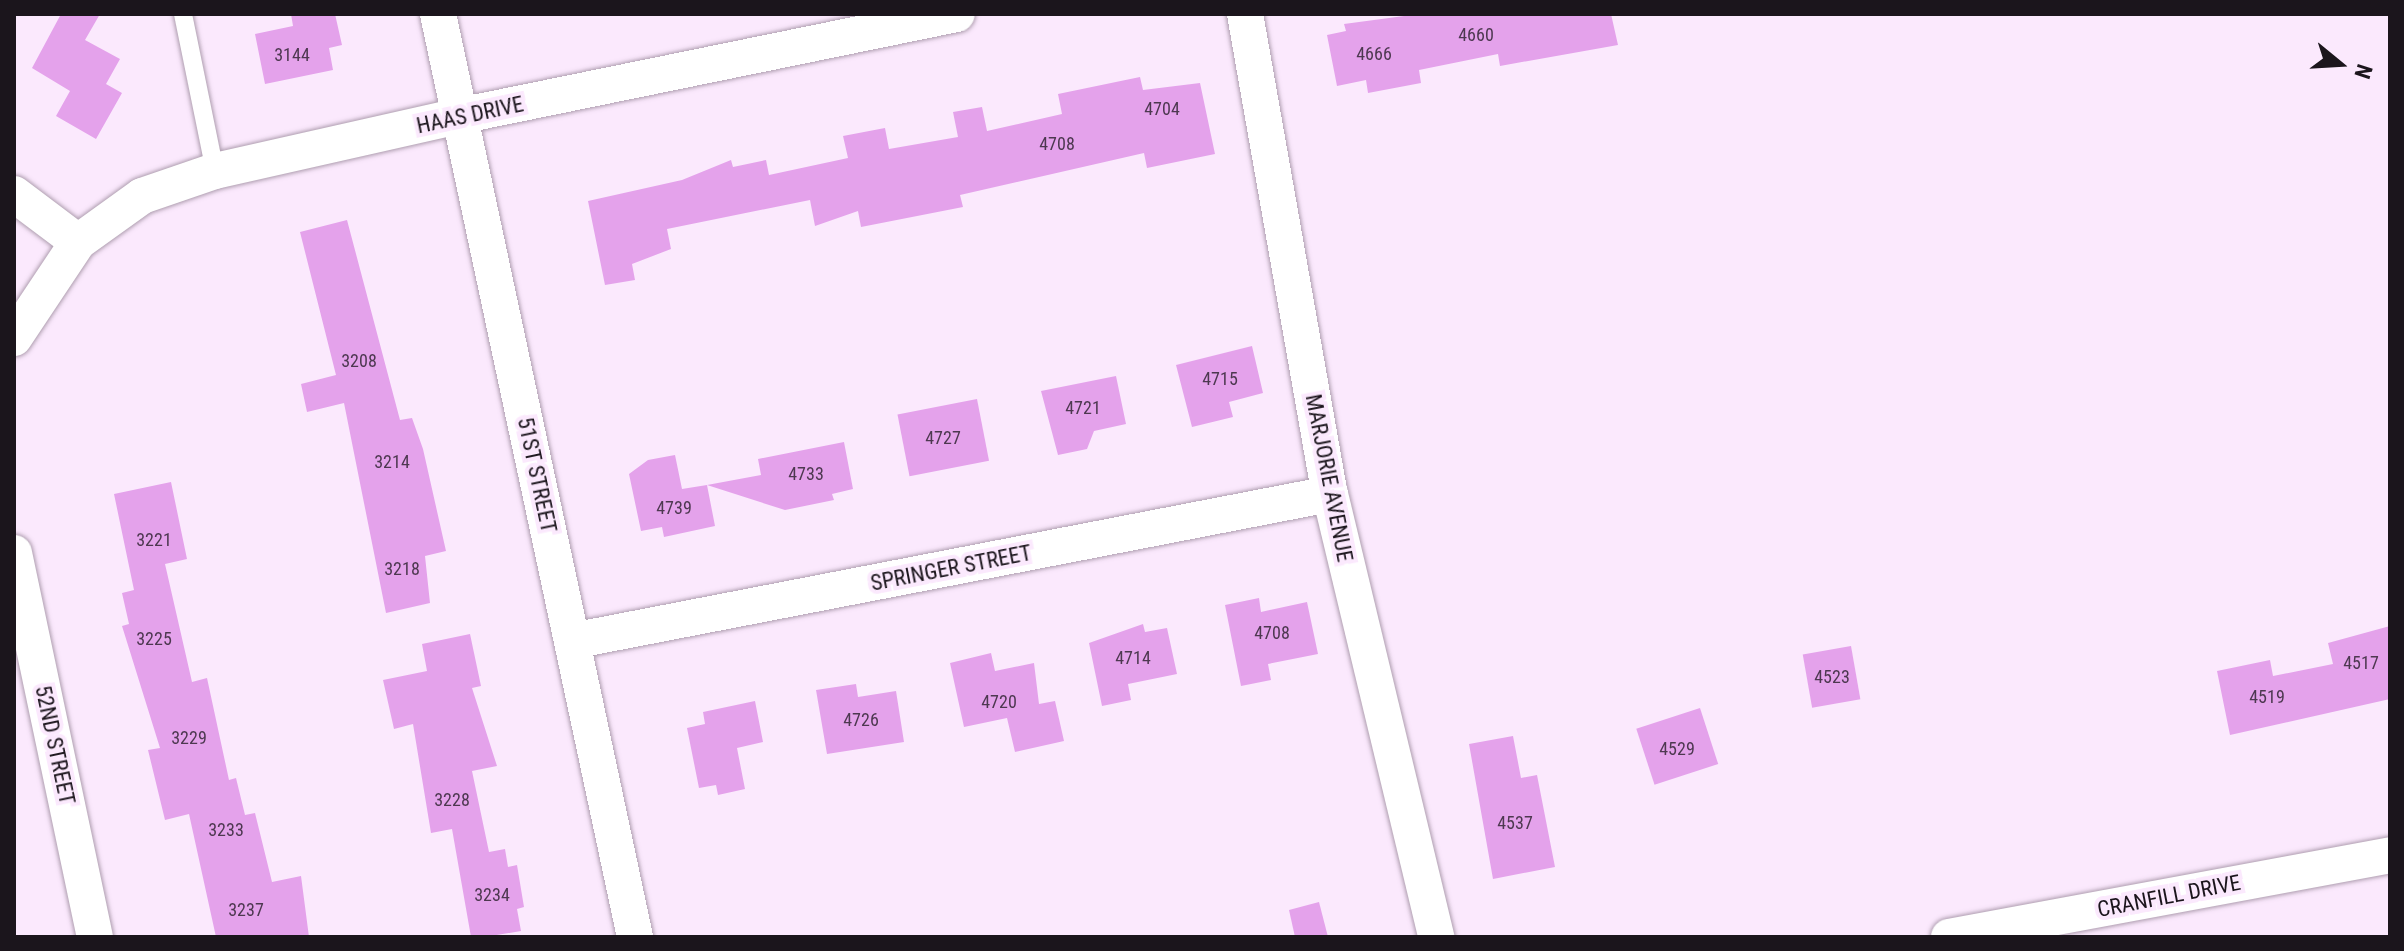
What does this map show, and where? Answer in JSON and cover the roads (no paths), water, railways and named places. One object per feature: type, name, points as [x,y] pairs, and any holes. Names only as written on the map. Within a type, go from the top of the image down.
[{"type":"street","name":"51ST STREET","points":[[438,14],[635,937]]},
{"type":"street","name":"HAAS DRIVE","points":[[78,242],[142,196],[215,171],[459,116],[957,14]]},
{"type":"street","name":"MARJORIE AVENUE","points":[[1245,14],[1330,494],[1436,937]]},
{"type":"street","points":[[14,194],[78,242],[14,338]]},
{"type":"street","name":"SPRINGER STREET","points":[[572,641],[1330,494]]},
{"type":"street","name":"52ND STREET","points":[[14,555],[95,937]]},
{"type":"street","name":"CRANFILL DRIVE","points":[[1949,937],[2390,855]]},
{"type":"lane","points":[[183,14],[215,171]]}]
